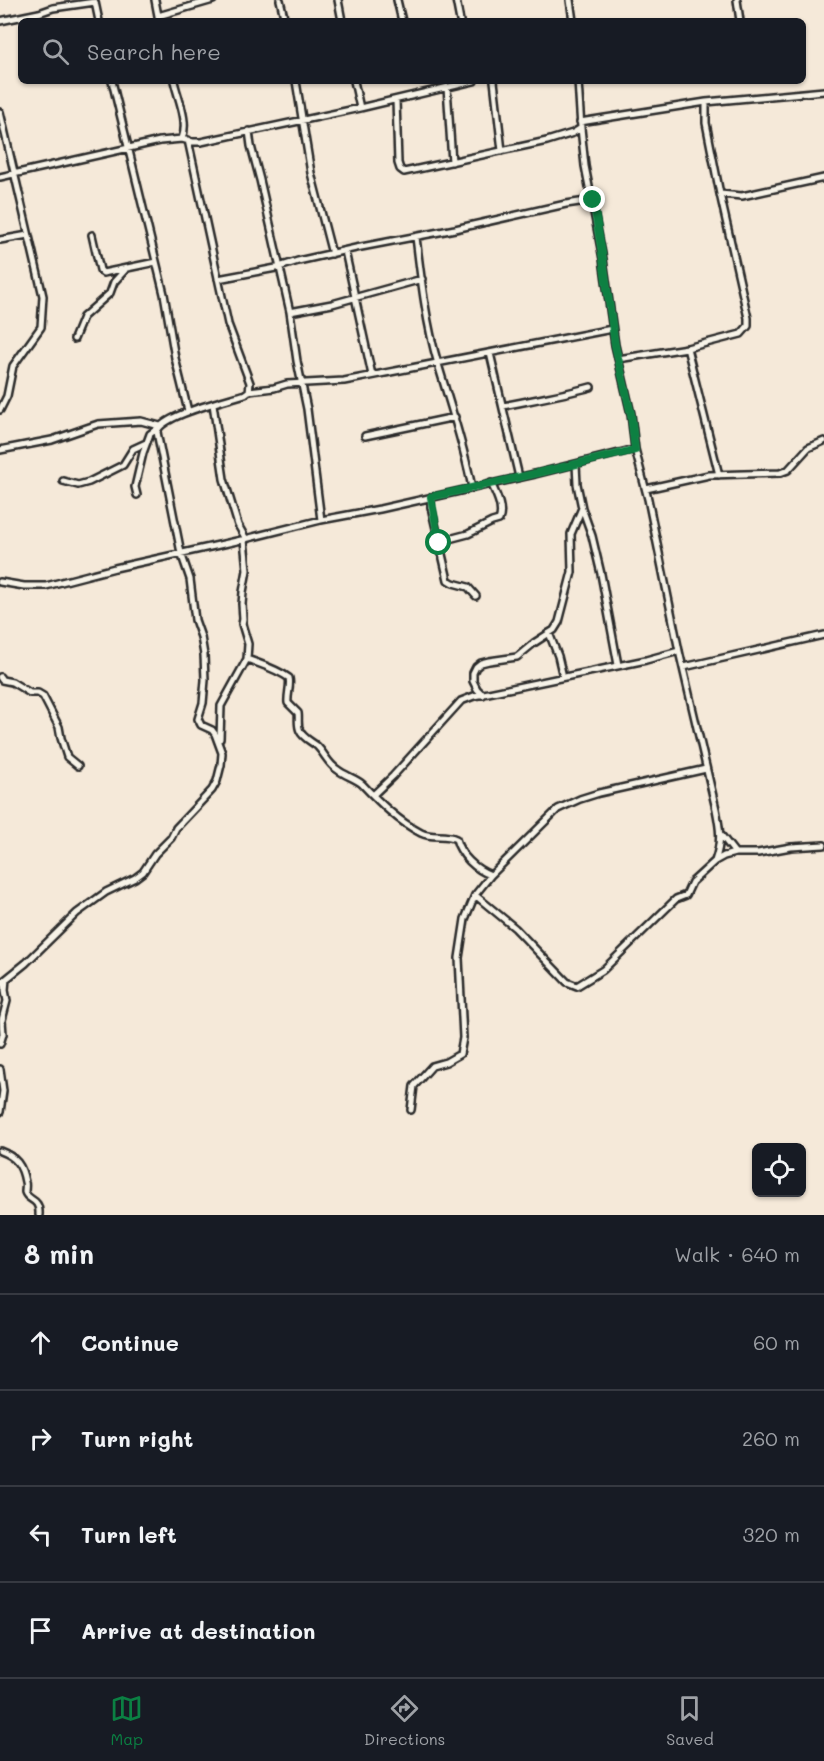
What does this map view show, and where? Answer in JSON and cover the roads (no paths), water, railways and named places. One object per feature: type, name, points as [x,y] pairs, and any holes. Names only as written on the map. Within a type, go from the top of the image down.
[{"type":"street","points":[[155,0],[159,18],[213,0]]},
{"type":"street","points":[[280,0],[284,18]]},
{"type":"street","points":[[338,0],[341,18]]},
{"type":"street","points":[[397,0],[401,18]]},
{"type":"street","points":[[456,0],[459,18]]},
{"type":"street","points":[[570,0],[573,18]]},
{"type":"street","points":[[737,0],[740,18]]},
{"type":"street","points":[[0,21],[53,8],[95,1],[98,18]]},
{"type":"street","points":[[113,84],[164,294],[175,358],[188,411]]},
{"type":"street","points":[[175,84],[185,124],[185,140],[228,324],[250,382],[249,391]]},
{"type":"street","points":[[296,84],[311,173],[332,254]]},
{"type":"street","points":[[355,84],[360,108]]},
{"type":"street","points":[[0,177],[160,141],[201,142],[460,84]]},
{"type":"street","points":[[494,84],[502,151]]},
{"type":"street","points":[[578,84],[585,166],[603,259],[612,329],[631,414],[635,450],[646,489],[720,834],[720,847],[715,861]]},
{"type":"street","points":[[447,87],[452,162]]},
{"type":"street","points":[[396,100],[398,163],[400,169],[410,172],[547,141],[573,133],[580,124],[706,102],[824,91]]},
{"type":"street","points":[[618,359],[687,348],[741,334],[748,326],[706,123],[706,102]]},
{"type":"street","points":[[0,112],[43,296],[40,318],[42,324],[13,366],[7,396],[0,410]]},
{"type":"street","points":[[249,131],[290,312],[307,409],[321,520]]},
{"type":"street","points":[[720,194],[742,196],[824,178]]},
{"type":"street","points":[[218,279],[593,200]]},
{"type":"street","points":[[0,240],[28,235]]},
{"type":"street","points":[[92,235],[100,270],[107,273],[156,262]]},
{"type":"street","points":[[416,237],[438,362],[455,417],[472,488]]},
{"type":"street","points":[[345,251],[372,375]]},
{"type":"street","points":[[74,339],[83,317],[110,293],[114,282],[125,269]]},
{"type":"street","points":[[290,312],[332,304],[422,279]]},
{"type":"street","points":[[137,495],[135,487],[150,434],[188,411],[213,405],[249,391],[302,382],[339,382],[612,329]]},
{"type":"street","points":[[687,348],[719,475]]},
{"type":"street","points":[[490,353],[519,477]]},
{"type":"street","points":[[502,406],[556,397],[591,387]]},
{"type":"street","points":[[213,405],[224,478],[238,525],[245,539],[247,570],[242,604],[242,624],[248,644],[247,659],[221,706],[220,744]]},
{"type":"street","points":[[365,436],[455,417]]},
{"type":"street","points":[[0,450],[52,440],[98,424],[141,421],[159,427]]},
{"type":"street","points":[[0,984],[26,963],[77,913],[106,892],[143,872],[155,854],[171,838],[176,828],[212,790],[217,781],[222,753],[215,734],[201,725],[198,719],[204,692],[204,655],[157,436],[159,427]]},
{"type":"street","points":[[646,489],[719,475],[780,473],[788,470],[808,448],[824,441]]},
{"type":"street","points":[[63,481],[78,485],[89,482],[123,465],[133,449],[146,443]]},
{"type":"street","points":[[0,582],[24,586],[46,586],[321,520],[635,450]]},
{"type":"street","points":[[576,464],[582,508],[592,536],[618,665]]},
{"type":"street","points":[[440,548],[449,539],[468,534],[499,520],[501,514],[491,483]]},
{"type":"street","points":[[431,497],[449,582],[468,587],[476,596]]},
{"type":"street","points":[[483,695],[473,681],[476,667],[489,661],[517,657],[554,630],[560,621],[572,572],[571,534],[582,508]]},
{"type":"street","points":[[549,633],[563,677]]},
{"type":"street","points":[[684,667],[824,635]]},
{"type":"street","points":[[373,795],[461,701],[679,651]]},
{"type":"street","points":[[247,659],[264,664],[289,678],[288,704],[298,713],[301,734],[322,752],[330,765],[361,783],[395,817],[409,826],[431,837],[443,835],[456,839],[459,850],[477,868],[491,875]]},
{"type":"street","points":[[0,677],[30,693],[43,696],[55,716],[67,757],[78,766]]},
{"type":"street","points":[[411,1110],[414,1086],[426,1071],[460,1054],[462,1050],[459,958],[465,919],[475,895],[491,875],[558,809],[599,793],[706,769]]},
{"type":"street","points":[[720,834],[735,853]]},
{"type":"street","points":[[475,895],[515,928],[567,982],[577,986],[603,970],[676,900],[686,896],[692,882],[715,861],[735,853],[758,853],[791,847],[824,845]]},
{"type":"street","points":[[0,1044],[3,1034],[2,1020],[7,1001],[4,990],[6,979]]},
{"type":"street","points":[[0,1069],[3,1091],[0,1112]]},
{"type":"street","points":[[0,1151],[17,1160],[26,1182],[27,1196],[36,1202],[39,1215]]}]
